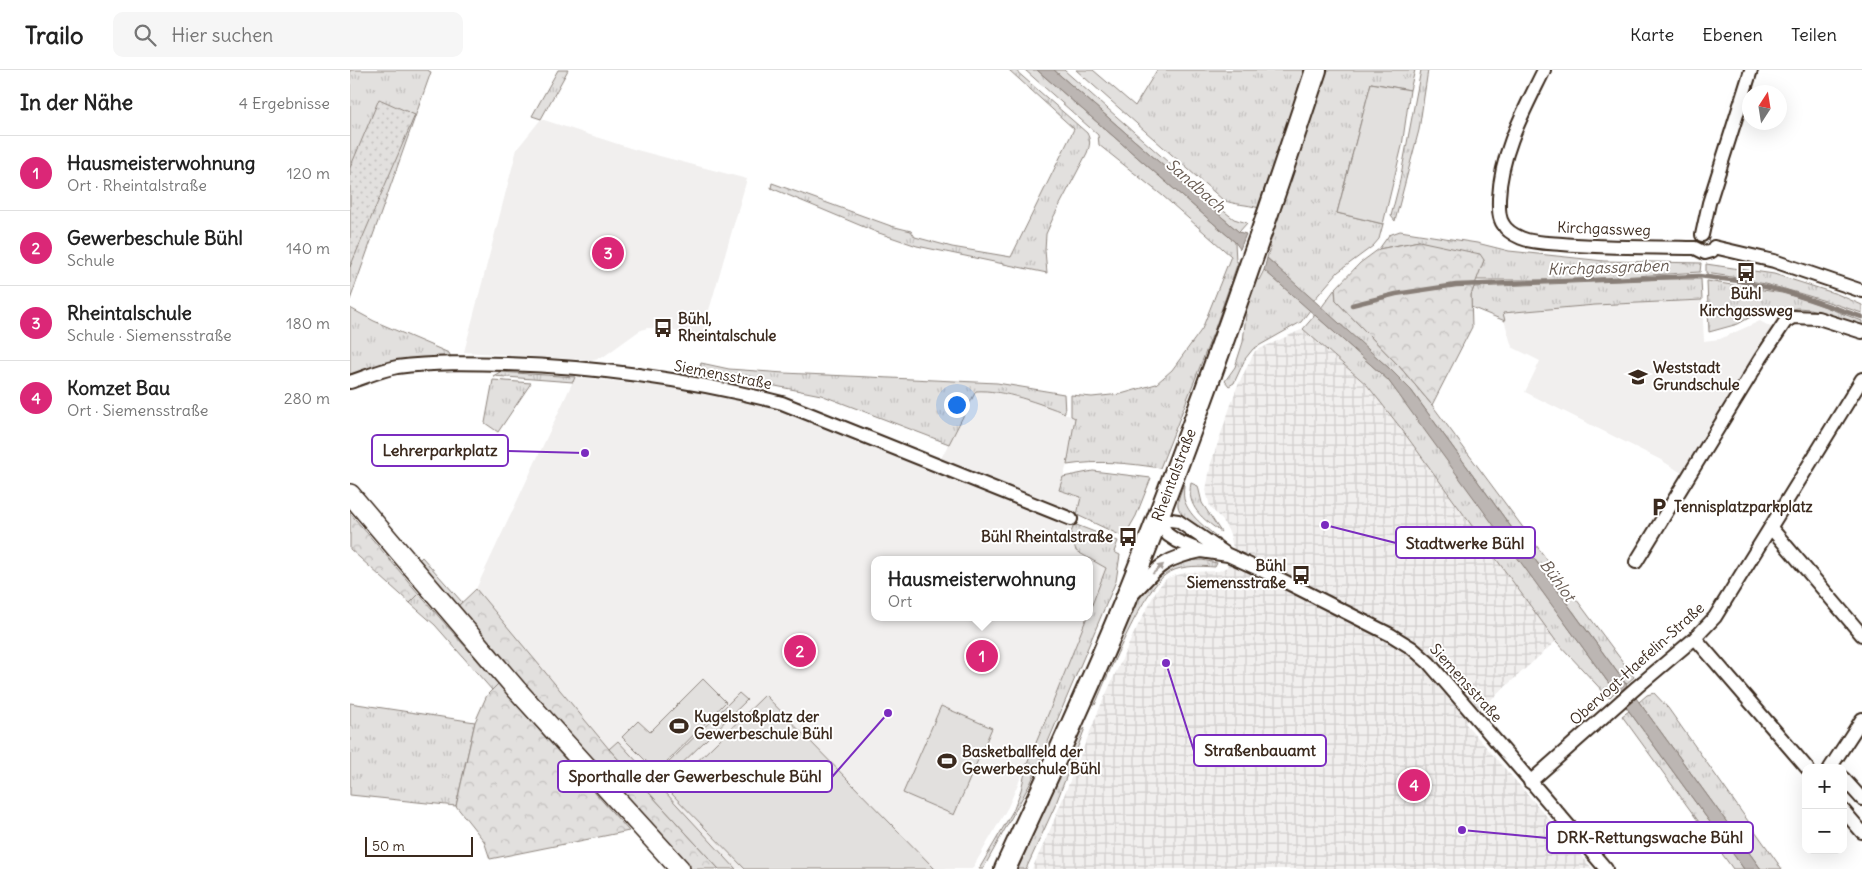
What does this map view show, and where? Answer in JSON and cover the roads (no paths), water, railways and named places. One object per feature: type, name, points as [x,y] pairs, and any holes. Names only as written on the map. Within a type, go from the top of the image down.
[{"type":"main road","name":"Rheintalstraße","points":[[1005,869],[1124,603],[1212,376],[1260,241],[1316,70]]},
{"type":"street","name":"Kirchgassweg","points":[[1544,70],[1514,132],[1504,164],[1499,212],[1503,224],[1512,234],[1522,238],[1578,245],[1695,248],[1705,253],[1712,251],[1714,247],[1774,260],[1862,291]]},
{"type":"street","points":[[1695,248],[1696,240],[1702,235],[1707,209],[1751,70]]},
{"type":"street","points":[[1702,235],[1713,240],[1714,247]]},
{"type":"street","points":[[1636,562],[1785,322],[1793,317],[1818,318],[1862,332]]},
{"type":"street","name":"Siemensstraße","points":[[350,382],[396,368],[460,363],[544,366],[610,372],[732,390],[782,403],[1071,519]]},
{"type":"street","name":"Obervogt-Haefelin-Straße","points":[[1530,782],[1695,638],[1716,617],[1862,380]]},
{"type":"street","points":[[350,494],[517,690],[680,869]]},
{"type":"street","points":[[1157,518],[1178,522],[1228,555]]},
{"type":"street","name":"Siemensstraße","points":[[1157,518],[1168,534],[1177,541],[1201,551],[1228,555],[1391,635],[1412,648],[1429,663],[1606,869]]},
{"type":"street","points":[[1772,528],[1862,635]]},
{"type":"street","points":[[1124,603],[1162,564],[1179,556],[1201,551]]},
{"type":"street","points":[[1695,638],[1804,764]]},
{"type":"street","points":[[1834,764],[1862,719]]},
{"type":"street","points":[[1847,783],[1862,800]]},
{"type":"street","points":[[1847,815],[1862,832]]},
{"type":"waterway","name":"Kirchgassgraben","points":[[1352,305],[1396,294],[1456,285],[1699,276],[1739,281],[1787,292],[1862,317]]},
{"type":"place","name":"Rheintalschule","points":[[608,253]]},
{"type":"place","name":"Bühl Kirchgassweg","points":[[1746,272]]},
{"type":"place","name":"Bühl, Rheintalschule","points":[[663,328]]},
{"type":"place","name":"Weststadt Grundschule","points":[[1638,377]]},
{"type":"place","name":"Lehrerparkplatz","points":[[585,453]]},
{"type":"place","name":"Tennisplatzparkplatz","points":[[1659,507]]},
{"type":"place","name":"Stadtwerke Bühl","points":[[1325,525]]},
{"type":"place","name":"Bühl Rheintalstraße","points":[[1128,537]]},
{"type":"place","name":"Bühl Siemensstraße","points":[[1301,575]]},
{"type":"place","name":"Gewerbeschule Bühl","points":[[800,651]]},
{"type":"place","name":"Hausmeisterwohnung","points":[[982,656]]},
{"type":"place","name":"Straßenbauamt","points":[[1166,663]]},
{"type":"place","name":"Sporthalle der Gewerbeschule Bühl","points":[[888,713]]},
{"type":"place","name":"Kugelstoßplatz der Gewerbeschule Bühl","points":[[679,726]]},
{"type":"place","name":"Basketballfeld der Gewerbeschule Bühl","points":[[947,761]]},
{"type":"place","name":"Komzet Bau","points":[[1414,785]]},
{"type":"place","name":"DRK-Rettungswache Bühl","points":[[1462,830]]},
{"type":"water label","name":"Sandbach","points":[[1196,185]]},
{"type":"water label","name":"Bühlot","points":[[1558,580]]}]
